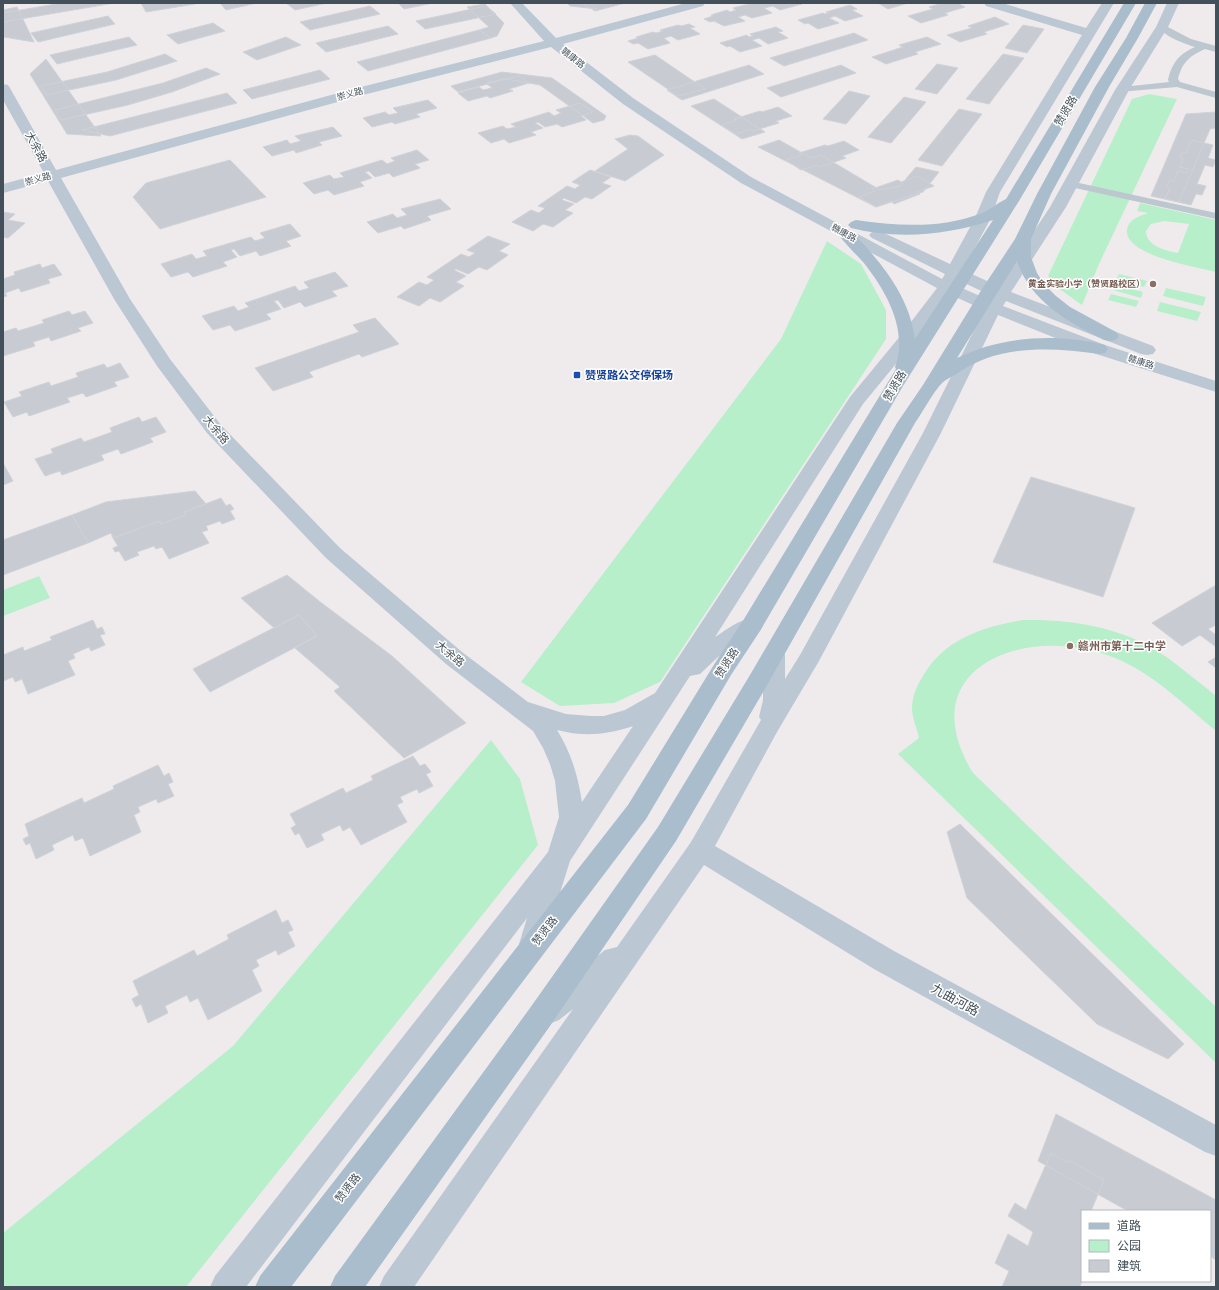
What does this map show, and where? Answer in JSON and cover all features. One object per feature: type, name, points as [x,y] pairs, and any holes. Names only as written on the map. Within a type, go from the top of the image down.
[{"type":"main road","name":"赞贤路","points":[[271,1287],[637,812],[723,669],[752,625],[954,282],[1012,201],[1130,3]]},
{"type":"main road","name":"赞贤路","points":[[346,1287],[540,1018],[667,834],[774,655],[906,423],[992,299],[1023,249],[1044,194],[1102,86],[1132,38],[1151,3]]},
{"type":"main road","points":[[851,230],[926,229],[958,225],[983,218],[1005,208],[1012,201]]},
{"type":"main road","points":[[851,230],[892,291],[904,318],[907,340],[906,363],[894,386]]},
{"type":"main road","points":[[1023,249],[1030,275],[1035,283],[1055,304],[1080,320],[1105,342]]},
{"type":"main road","points":[[932,385],[951,368],[968,359],[992,350],[1025,345],[1105,342]]},
{"type":"street","name":"赣康路","points":[[516,3],[628,101],[746,180],[851,230],[954,282],[992,299],[1105,342],[1216,388]]},
{"type":"street","name":"赣康路","points":[[531,3],[557,38]]},
{"type":"street","name":"崇义路","points":[[557,38],[670,3]]},
{"type":"street","name":"崇义路","points":[[3,180],[50,172],[358,92],[557,38],[699,3]]},
{"type":"street","points":[[990,3],[1089,33]]},
{"type":"street","points":[[226,1287],[560,855],[668,692],[856,401],[954,282],[993,192],[1108,3]]},
{"type":"street","points":[[1023,249],[1058,207],[1122,90],[1162,27],[1173,3]]},
{"type":"street","points":[[1162,27],[1175,36],[1216,49]]},
{"type":"street","points":[[1177,84],[1173,80],[1181,58],[1191,51],[1204,46]]},
{"type":"street","points":[[1122,90],[1177,84],[1216,95]]},
{"type":"street","name":"大余路","points":[[3,88],[122,299],[164,362],[214,429],[333,553],[454,658],[512,703]]},
{"type":"street","name":"崇义路","points":[[3,189],[50,172]]},
{"type":"street","points":[[1070,184],[1216,216]]},
{"type":"street","points":[[395,1287],[700,850],[769,726],[808,661],[924,446],[968,359],[992,299]]},
{"type":"street","name":"赣康路","points":[[1105,342],[1216,373]]},
{"type":"street","points":[[512,703],[553,721],[568,725],[599,726],[629,718],[668,692],[710,651],[752,625]]},
{"type":"street","points":[[769,726],[774,700],[774,655]]},
{"type":"street","points":[[512,703],[541,725],[553,744],[562,764],[569,793],[571,817],[529,952]]},
{"type":"street","name":"九曲河路","points":[[700,850],[884,960],[1216,1141]]},
{"type":"street","points":[[540,1018],[635,943]]},
{"type":"green space","points":[[1149,94],[1177,99],[1099,264],[1082,305],[1058,288],[1048,276],[1132,99]]},
{"type":"green space","points":[[1140,203],[1216,220],[1216,272],[1163,259],[1137,246],[1129,238],[1127,229],[1128,226],[1135,218],[1148,213],[1137,211]],"holes":[[[1164,221],[1189,224],[1178,253],[1158,247],[1153,244],[1147,236],[1146,231],[1151,224]]]},
{"type":"green space","points":[[827,241],[861,264],[886,310],[886,339],[660,682],[614,703],[560,706],[521,682],[781,339]]},
{"type":"green space","points":[[1119,274],[1147,281],[1144,287],[1116,280]]},
{"type":"green space","points":[[1116,285],[1143,292],[1141,298],[1113,290]]},
{"type":"green space","points":[[1166,288],[1206,297],[1203,306],[1163,296]]},
{"type":"green space","points":[[1111,294],[1139,301],[1136,307],[1108,300]]},
{"type":"green space","points":[[1160,302],[1201,312],[1197,321],[1157,311]]},
{"type":"green space","points":[[39,576],[50,598],[3,616],[3,590]]},
{"type":"green space","points":[[1024,620],[1061,621],[1099,627],[1135,639],[1168,658],[1216,696],[1216,731],[1153,679],[1125,662],[1110,656],[1077,648],[1043,646],[1012,651],[985,663],[966,681],[955,706],[957,737],[973,773],[1216,1007],[1216,1063],[898,754],[919,738],[912,708],[915,691],[932,663],[942,652],[966,636],[994,626]]},
{"type":"green space","points":[[491,740],[520,779],[538,845],[186,1287],[3,1287],[3,1233],[233,1046]]},
{"type":"building","points":[[62,3],[114,3],[3,22],[3,13]]},
{"type":"building","points":[[141,3],[195,3],[195,4],[146,12]]},
{"type":"building","points":[[220,3],[257,3],[226,10]]},
{"type":"building","points":[[286,3],[327,3],[295,10]]},
{"type":"building","points":[[398,3],[433,3],[404,9]]},
{"type":"building","points":[[567,3],[589,3],[597,9],[570,6]]},
{"type":"building","points":[[583,3],[625,3],[595,11]]},
{"type":"building","points":[[753,3],[802,4],[780,10],[773,6],[764,8],[772,13],[752,18],[745,15],[738,17],[745,21],[724,26],[714,21],[710,22],[704,19],[713,16],[711,15],[727,10],[730,12],[736,10],[733,8]]},
{"type":"building","points":[[878,3],[908,3],[888,9]]},
{"type":"building","points":[[942,3],[957,3],[965,7],[945,13],[948,15],[921,23],[908,16],[933,9],[929,7]]},
{"type":"building","points":[[485,4],[504,23],[497,36],[491,38],[479,30],[489,27],[467,7]]},
{"type":"building","points":[[850,5],[857,9],[852,10],[863,16],[845,21],[835,16],[829,18],[839,23],[818,29],[808,23],[805,24],[798,20],[823,13],[829,13],[826,12]]},
{"type":"building","points":[[370,6],[380,14],[310,30],[300,22]]},
{"type":"building","points":[[486,6],[496,14],[425,29],[416,21]]},
{"type":"building","points":[[17,7],[34,42],[4,37],[3,10]]},
{"type":"building","points":[[108,16],[115,24],[38,42],[31,33]]},
{"type":"building","points":[[995,17],[1009,24],[984,32],[987,34],[960,42],[947,35],[972,28],[968,26]]},
{"type":"building","points":[[213,23],[225,31],[178,44],[167,35]]},
{"type":"building","points":[[689,24],[695,27],[690,28],[700,34],[678,40],[671,36],[664,38],[670,43],[648,49],[638,43],[633,44],[628,41],[653,32],[656,33],[663,31],[660,30],[678,25],[681,26]]},
{"type":"building","points":[[1023,25],[1044,29],[1027,53],[1005,48]]},
{"type":"building","points":[[388,26],[398,34],[326,52],[316,43]]},
{"type":"building","points":[[776,27],[783,31],[778,32],[788,38],[768,44],[759,38],[752,40],[762,46],[740,52],[730,46],[727,47],[720,43],[747,35],[749,37],[753,36],[750,34]]},
{"type":"building","points":[[479,30],[491,38],[368,71],[357,62]]},
{"type":"building","points":[[854,33],[868,40],[784,66],[770,58]]},
{"type":"building","points":[[129,37],[137,45],[57,64],[50,55]]},
{"type":"building","points":[[286,37],[301,45],[257,60],[243,52]]},
{"type":"building","points":[[927,37],[941,44],[915,52],[918,54],[886,64],[872,57],[903,47],[899,45]]},
{"type":"building","points":[[165,54],[177,61],[116,80],[46,95],[41,86],[107,72]]},
{"type":"building","points":[[1003,54],[1024,58],[989,104],[966,99]]},
{"type":"building","points":[[655,55],[705,89],[678,96],[628,62]]},
{"type":"building","points":[[46,59],[101,136],[67,134],[30,74]]},
{"type":"building","points":[[937,64],[958,68],[937,94],[915,89]]},
{"type":"building","points":[[749,65],[764,74],[682,100],[667,90]]},
{"type":"building","points":[[841,65],[856,73],[781,97],[767,88]]},
{"type":"building","points":[[206,68],[220,74],[172,92],[128,105],[61,120],[55,110],[163,83]]},
{"type":"building","points":[[320,70],[330,79],[252,99],[243,90]]},
{"type":"building","points":[[502,72],[552,78],[606,116],[604,120],[593,123],[540,85],[506,79],[458,92],[451,86]]},
{"type":"building","points":[[519,76],[529,83],[509,89],[513,91],[490,98],[487,96],[468,101],[458,93],[479,87],[483,90],[492,88],[486,83]]},
{"type":"building","points":[[849,91],[870,96],[846,124],[823,119]]},
{"type":"building","points":[[227,93],[237,103],[110,136],[82,130]]},
{"type":"building","points":[[904,97],[926,102],[891,143],[868,137]]},
{"type":"building","points":[[714,99],[765,132],[742,139],[691,106]]},
{"type":"building","points":[[428,100],[437,108],[416,114],[420,117],[395,124],[392,122],[372,127],[363,118],[385,112],[389,115],[398,113],[393,108]]},
{"type":"building","points":[[580,103],[593,112],[581,116],[586,120],[562,127],[557,124],[545,127],[538,122],[535,123],[543,128],[531,132],[536,135],[509,143],[504,139],[491,143],[478,133],[503,126],[507,129],[516,127],[511,124],[549,112],[554,116],[561,113],[556,110]]},
{"type":"building","points":[[778,107],[792,116],[776,121],[779,123],[753,131],[751,129],[736,134],[722,125],[737,120],[734,119]]},
{"type":"building","points":[[959,109],[982,114],[942,166],[918,160]]},
{"type":"building","points":[[1216,112],[1216,128],[1210,129],[1179,202],[1151,196],[1186,114]]},
{"type":"building","points":[[333,127],[342,136],[319,142],[322,145],[296,153],[294,150],[272,156],[263,147],[287,140],[290,144],[301,141],[295,136]]},
{"type":"building","points":[[630,135],[638,136],[664,155],[625,181],[595,171],[628,149],[615,139]]},
{"type":"building","points":[[779,140],[811,158],[821,155],[880,190],[900,186],[916,167],[939,172],[923,192],[876,207],[758,147]]},
{"type":"building","points":[[1191,140],[1213,145],[1208,158],[1216,160],[1213,167],[1205,165],[1197,184],[1206,186],[1202,195],[1196,194],[1191,205],[1165,199],[1170,188],[1166,187],[1170,180],[1174,181],[1178,171],[1187,173],[1189,169],[1180,167],[1183,159],[1180,158],[1182,152],[1186,153]]},
{"type":"building","points":[[844,141],[859,150],[842,156],[846,158],[820,167],[817,165],[801,170],[786,160],[802,155],[799,153]]},
{"type":"building","points":[[417,150],[429,160],[415,164],[420,168],[393,177],[389,173],[375,177],[369,171],[365,172],[372,178],[360,182],[364,186],[334,195],[328,190],[314,194],[303,183],[330,175],[334,179],[344,177],[340,173],[382,160],[387,164],[395,161],[391,158]]},
{"type":"building","points":[[230,160],[266,197],[160,229],[133,197],[146,183]]},
{"type":"building","points":[[590,170],[611,177],[602,183],[611,186],[592,199],[585,197],[576,203],[564,198],[562,200],[574,204],[565,210],[573,213],[553,227],[543,224],[533,231],[512,222],[531,210],[539,213],[545,208],[538,206],[567,186],[575,189],[580,185],[572,182]]},
{"type":"building","points":[[917,176],[934,186],[917,192],[920,194],[894,204],[891,201],[876,207],[859,197],[875,191],[872,189],[898,180],[901,182]]},
{"type":"building","points":[[440,199],[451,209],[427,216],[431,220],[404,229],[401,226],[378,233],[367,222],[393,214],[397,218],[407,215],[401,209]]},
{"type":"building","points":[[3,212],[15,214],[8,220],[25,223],[8,238],[3,237]]},
{"type":"building","points":[[290,224],[301,236],[286,241],[291,246],[260,256],[256,251],[240,256],[234,249],[231,250],[237,257],[223,262],[227,266],[193,277],[188,272],[171,277],[161,264],[192,254],[196,259],[207,256],[203,251],[251,237],[255,241],[265,238],[260,233]]},
{"type":"building","points":[[488,236],[510,244],[499,251],[508,255],[487,270],[479,267],[468,274],[456,269],[454,270],[466,276],[456,282],[464,286],[440,302],[430,298],[419,306],[397,297],[419,282],[427,285],[434,280],[427,277],[461,254],[469,257],[475,253],[467,250]]},
{"type":"building","points":[[40,264],[42,268],[54,264],[62,275],[48,279],[50,283],[21,292],[19,288],[5,293],[7,296],[3,297],[3,279],[15,275],[14,272]]},
{"type":"building","points":[[335,272],[348,286],[332,291],[337,296],[305,307],[300,302],[284,308],[278,300],[274,301],[281,309],[266,314],[271,319],[235,331],[230,325],[213,330],[202,316],[234,306],[238,311],[249,307],[245,303],[295,286],[299,291],[309,288],[304,282]]},
{"type":"building","points":[[69,311],[72,315],[85,311],[93,323],[78,328],[81,331],[51,341],[49,337],[33,342],[35,346],[3,356],[3,332],[16,328],[18,331],[44,323],[42,320]]},
{"type":"building","points":[[375,318],[399,344],[362,357],[359,354],[309,372],[313,377],[273,391],[255,368],[359,332],[353,325]]},
{"type":"building","points":[[120,363],[129,377],[114,382],[117,386],[86,397],[83,393],[67,398],[70,402],[29,416],[27,412],[13,417],[4,402],[22,396],[19,392],[49,382],[51,386],[78,377],[76,373],[104,364],[107,368]]},
{"type":"building","points":[[139,417],[142,422],[156,417],[166,432],[150,438],[153,442],[121,454],[118,449],[101,455],[104,460],[62,475],[60,471],[45,476],[35,459],[53,453],[51,449],[81,438],[84,442],[112,432],[110,428]]},
{"type":"building","points":[[3,463],[13,481],[3,485]]},
{"type":"building","points":[[1031,477],[1135,508],[1103,597],[993,562]]},
{"type":"building","points":[[195,491],[206,504],[184,512],[186,515],[161,524],[160,521],[113,538],[111,533],[88,543],[72,515],[106,502]]},
{"type":"building","points":[[221,498],[226,506],[230,504],[234,509],[230,511],[235,519],[222,524],[220,521],[206,526],[208,530],[202,532],[209,543],[169,559],[162,547],[156,549],[154,546],[137,552],[139,555],[125,561],[119,551],[115,552],[113,548],[118,546],[113,538],[160,521],[161,524],[186,515],[184,512]]},
{"type":"building","points":[[72,515],[88,543],[3,575],[3,540]]},
{"type":"building","points":[[287,575],[392,656],[466,723],[404,758],[334,691],[340,687],[295,648],[317,636],[299,615],[274,628],[241,598]]},
{"type":"building","points":[[1216,585],[1216,625],[1208,629],[1216,635],[1216,647],[1200,635],[1182,646],[1152,623]]},
{"type":"building","points":[[299,615],[317,636],[210,692],[193,669]]},
{"type":"building","points":[[93,620],[97,629],[102,627],[105,634],[100,635],[105,645],[91,651],[89,647],[73,654],[75,658],[68,661],[75,675],[28,694],[22,679],[15,682],[13,677],[3,681],[3,655],[23,647],[24,651],[52,640],[50,637]]},
{"type":"building","points":[[1216,657],[1216,668],[1208,662]]},
{"type":"building","points":[[413,756],[420,766],[425,764],[431,772],[426,774],[433,786],[419,793],[417,789],[400,797],[403,802],[397,805],[407,822],[361,845],[350,827],[343,831],[340,825],[321,834],[324,840],[307,848],[299,833],[295,835],[291,828],[296,825],[290,814],[343,788],[346,793],[373,780],[371,776]]},
{"type":"building","points":[[158,765],[164,776],[169,773],[173,782],[168,784],[174,796],[158,803],[156,799],[138,807],[140,812],[134,815],[141,832],[90,856],[83,838],[75,841],[73,835],[52,845],[54,850],[36,859],[30,843],[26,845],[23,839],[29,836],[25,824],[82,798],[84,803],[114,789],[113,786]]},
{"type":"building","points":[[960,824],[1184,1044],[1168,1059],[1097,1024],[967,898],[947,832]]},
{"type":"building","points":[[276,910],[282,923],[288,920],[293,930],[288,932],[295,946],[278,955],[276,950],[256,960],[259,966],[252,970],[262,991],[208,1020],[198,998],[190,1002],[187,995],[165,1006],[168,1013],[148,1023],[141,1004],[136,1007],[132,999],[139,995],[133,981],[194,950],[197,956],[229,939],[227,935]]},
{"type":"building","points":[[1056,1114],[1216,1200],[1216,1260],[1211,1257],[1211,1210],[1126,1210],[1038,1161]]},
{"type":"building","points":[[1051,1153],[1068,1163],[1069,1160],[1104,1180],[1091,1210],[1081,1210],[1082,1282],[1080,1287],[1002,1287],[1009,1271],[995,1263],[1008,1234],[1028,1246],[1033,1232],[1008,1216],[1015,1203],[1026,1210]]},
{"type":"place","name":"黄金实验小学（赞贤路校区）","points":[[1153,284]]},
{"type":"place","name":"赞贤路公交停保场","points":[[577,375]]},
{"type":"place","name":"赣州市第十二中学","points":[[1070,646]]}]
